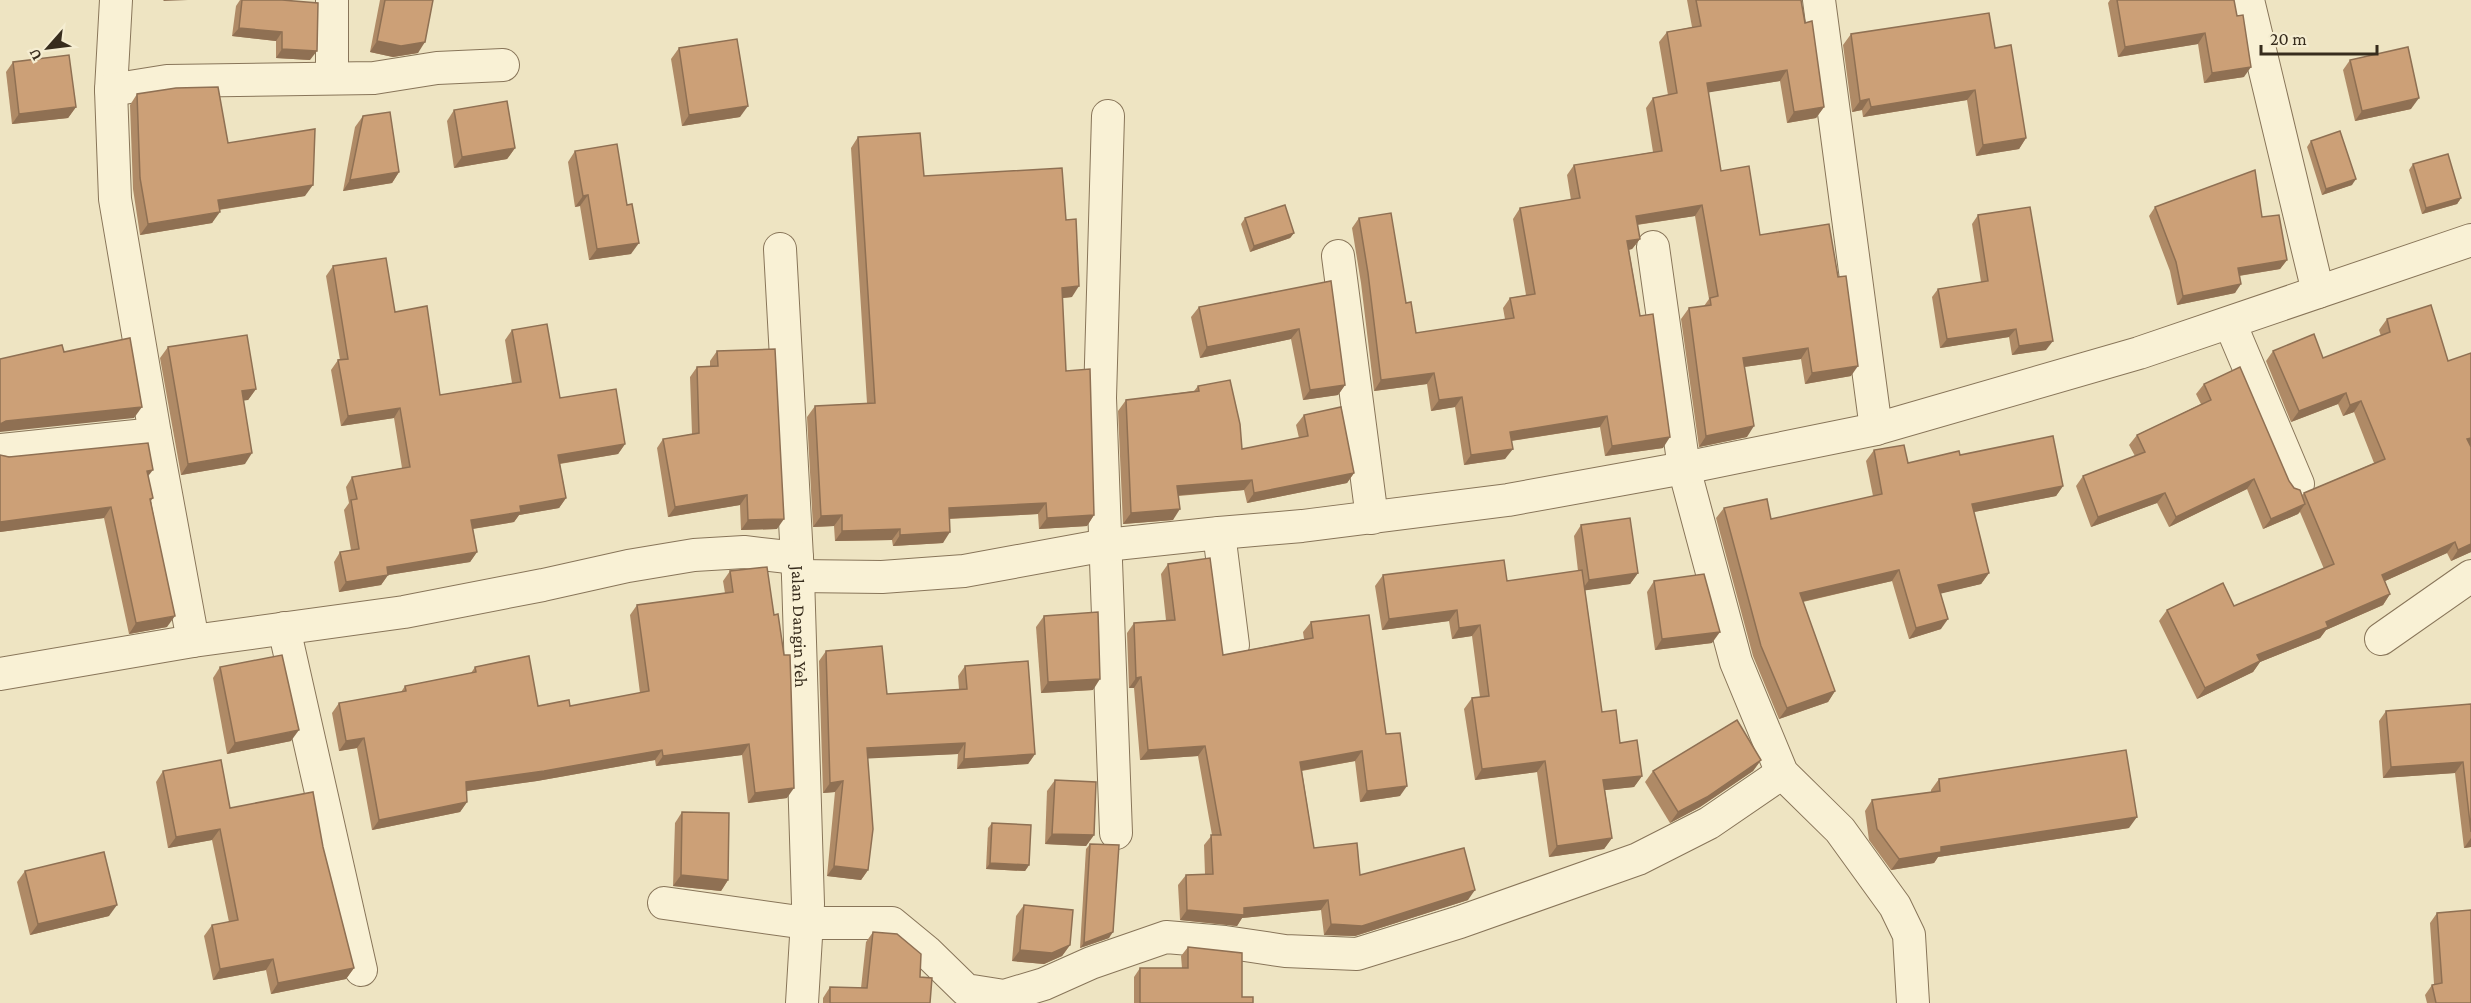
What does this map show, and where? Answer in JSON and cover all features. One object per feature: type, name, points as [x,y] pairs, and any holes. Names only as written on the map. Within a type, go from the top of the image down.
[{"type":"street","points":[[116,0],[111,90],[115,199],[155,434],[194,641]]},
{"type":"street","points":[[332,0],[332,77]]},
{"type":"street","points":[[1819,0],[1876,429]]},
{"type":"street","points":[[2248,0],[2318,292]]},
{"type":"street","points":[[111,90],[167,81],[374,78],[437,68],[503,65]]},
{"type":"street","points":[[1108,116],[1100,398],[1116,833]]},
{"type":"street","points":[[0,674],[194,641],[404,612],[694,555],[744,552],[797,567],[882,577],[964,571],[1107,546],[1219,532],[1372,518],[1508,500],[1684,468],[1876,429],[2139,353],[2471,240]]},
{"type":"street","points":[[1653,247],[1684,468],[1736,662],[1782,773],[1840,830],[1895,906],[1909,935],[1913,1003]]},
{"type":"street","name":"Jalan Dangin Yeh","points":[[780,249],[797,567],[808,904],[802,1003]]},
{"type":"street","points":[[1338,256],[1372,518]]},
{"type":"street","points":[[2230,322],[2298,484]]},
{"type":"street","points":[[0,450],[155,434]]},
{"type":"street","points":[[1219,532],[1233,645]]},
{"type":"street","points":[[2381,639],[2471,576]]},
{"type":"street","points":[[285,628],[361,970]]},
{"type":"street","points":[[664,903],[806,923],[892,923],[926,951],[966,990],[1004,996],[1044,984],[1091,963],[1166,937],[1225,942],[1285,951],[1357,954],[1460,922],[1638,859],[1710,823],[1782,773]]},
{"type":"building","points":[[242,0],[318,3],[317,51],[282,49],[282,32],[239,28]]},
{"type":"building","points":[[385,0],[433,0],[425,42],[401,46],[377,41]]},
{"type":"building","points":[[1696,0],[1801,0],[1805,23],[1812,21],[1824,107],[1794,112],[1787,70],[1707,83],[1721,171],[1749,166],[1760,235],[1829,224],[1838,277],[1846,276],[1858,366],[1812,373],[1808,348],[1743,358],[1754,426],[1706,436],[1689,308],[1711,305],[1710,298],[1718,296],[1702,205],[1636,216],[1640,239],[1627,241],[1640,316],[1653,314],[1670,437],[1612,446],[1607,416],[1510,432],[1513,449],[1471,455],[1462,397],[1439,400],[1434,373],[1381,380],[1359,218],[1391,213],[1406,303],[1411,302],[1416,333],[1514,318],[1510,298],[1535,294],[1520,208],[1580,198],[1574,165],[1662,151],[1653,98],[1677,93],[1667,32],[1701,26]]},
{"type":"building","points":[[2117,0],[2234,0],[2237,16],[2243,15],[2251,67],[2212,73],[2205,33],[2125,47]]},
{"type":"building","points":[[1989,13],[1995,48],[2011,45],[2026,138],[1983,145],[1975,90],[1871,107],[1869,99],[1860,101],[1851,34]]},
{"type":"building","points":[[737,39],[748,106],[689,115],[679,48]]},
{"type":"building","points":[[2408,47],[2419,98],[2362,111],[2350,60]]},
{"type":"building","points":[[69,55],[76,107],[19,114],[13,62]]},
{"type":"building","points":[[218,87],[228,143],[315,129],[313,185],[218,200],[220,212],[148,224],[140,178],[137,94],[176,88]]},
{"type":"building","points":[[507,101],[515,148],[462,157],[454,110]]},
{"type":"building","points":[[390,112],[399,172],[350,180],[363,116]]},
{"type":"building","points":[[2340,131],[2356,179],[2326,189],[2311,141]]},
{"type":"building","points":[[920,133],[924,176],[1062,168],[1066,220],[1076,219],[1079,286],[1062,288],[1066,371],[1090,369],[1094,515],[1047,518],[1046,503],[949,508],[950,532],[900,535],[900,529],[842,531],[842,515],[821,516],[815,406],[875,403],[858,137]]},
{"type":"building","points":[[617,144],[627,205],[632,204],[639,243],[597,249],[588,195],[583,196],[575,151]]},
{"type":"building","points":[[2448,154],[2461,198],[2426,208],[2413,164]]},
{"type":"building","points":[[2255,170],[2262,217],[2279,215],[2287,260],[2238,268],[2241,284],[2183,296],[2176,262],[2155,207]]},
{"type":"building","points":[[1285,205],[1294,233],[1254,246],[1245,218]]},
{"type":"building","points":[[2030,207],[2053,341],[2019,346],[2016,329],[1947,339],[1938,289],[1988,281],[1978,215]]},
{"type":"building","points":[[386,258],[395,312],[427,306],[440,395],[521,382],[512,330],[547,324],[560,398],[616,389],[625,444],[558,455],[566,498],[520,506],[521,512],[471,520],[477,552],[387,567],[388,575],[346,582],[340,552],[359,549],[351,500],[357,499],[352,477],[410,467],[400,408],[348,416],[338,360],[348,359],[333,266]]},
{"type":"building","points":[[1331,281],[1345,385],[1310,390],[1299,329],[1207,347],[1199,307]]},
{"type":"building","points":[[2431,305],[2448,361],[2471,353],[2471,438],[2467,439],[2471,447],[2471,544],[2458,550],[2455,542],[2382,575],[2390,594],[2326,622],[2328,627],[2257,655],[2260,661],[2205,688],[2167,610],[2223,583],[2234,606],[2334,564],[2304,493],[2385,459],[2361,401],[2350,405],[2346,393],[2299,411],[2273,351],[2314,334],[2323,358],[2390,332],[2387,319]]},
{"type":"building","points":[[247,335],[256,389],[242,391],[252,453],[188,464],[168,347]]},
{"type":"building","points":[[130,338],[142,407],[6,421],[0,424],[0,359],[62,345],[64,352]]},
{"type":"building","points":[[775,349],[784,519],[748,520],[747,495],[675,507],[663,439],[699,433],[697,367],[718,366],[717,351]]},
{"type":"building","points":[[2240,367],[2289,481],[2294,488],[2300,490],[2305,504],[2271,519],[2254,479],[2176,517],[2165,493],[2098,517],[2083,476],[2145,452],[2137,435],[2211,400],[2204,384]]},
{"type":"building","points":[[1230,380],[1240,424],[1242,449],[1308,436],[1304,415],[1341,407],[1354,473],[1254,493],[1252,480],[1177,486],[1180,509],[1131,513],[1126,400],[1199,391],[1198,386]]},
{"type":"building","points":[[2053,436],[2063,486],[1972,504],[1989,573],[1938,585],[1948,619],[1916,628],[1899,570],[1800,593],[1835,691],[1787,708],[1761,646],[1724,508],[1767,499],[1771,519],[1882,494],[1874,450],[1904,445],[1908,463],[1959,451],[1960,455]]},
{"type":"building","points":[[148,443],[153,470],[147,471],[153,498],[150,499],[175,616],[136,623],[111,507],[0,522],[0,455],[9,457]]},
{"type":"building","points":[[1630,518],[1638,573],[1589,580],[1581,525]]},
{"type":"building","points":[[1210,558],[1223,655],[1313,638],[1311,622],[1369,615],[1386,734],[1400,733],[1407,786],[1367,791],[1362,751],[1300,762],[1314,848],[1357,843],[1360,875],[1464,848],[1475,890],[1362,926],[1331,924],[1328,900],[1244,908],[1244,915],[1187,910],[1186,875],[1213,874],[1211,835],[1221,835],[1205,746],[1148,750],[1141,677],[1136,678],[1134,623],[1175,620],[1168,564]]},
{"type":"building","points":[[1504,560],[1507,581],[1582,570],[1602,712],[1616,710],[1620,743],[1637,740],[1642,776],[1603,780],[1612,838],[1557,846],[1545,761],[1482,769],[1472,698],[1489,696],[1480,625],[1459,628],[1457,610],[1389,619],[1383,575]]},
{"type":"building","points":[[767,567],[774,615],[778,614],[784,655],[790,655],[794,788],[755,793],[749,744],[663,756],[662,750],[466,782],[467,802],[379,820],[364,738],[346,741],[339,703],[406,691],[405,686],[476,672],[475,667],[529,656],[538,706],[569,700],[570,706],[649,691],[637,605],[733,592],[730,571]]},
{"type":"building","points":[[1704,574],[1720,632],[1662,639],[1654,581]]},
{"type":"building","points":[[1098,612],[1100,679],[1048,682],[1044,616]]},
{"type":"building","points":[[882,646],[887,694],[967,689],[965,666],[1028,661],[1035,754],[964,759],[965,743],[867,748],[873,829],[868,870],[834,866],[843,781],[830,783],[826,651]]},
{"type":"building","points":[[282,655],[299,730],[235,743],[220,667]]},
{"type":"building","points":[[2471,704],[2471,832],[2463,762],[2391,767],[2386,711]]},
{"type":"building","points":[[1737,720],[1761,760],[1707,797],[1678,812],[1653,771]]},
{"type":"building","points":[[2126,750],[2137,817],[1941,847],[1941,852],[1899,859],[1877,829],[1872,800],[1940,791],[1939,779]]},
{"type":"building","points":[[221,760],[230,808],[313,792],[323,847],[354,968],[278,983],[273,959],[220,969],[212,925],[238,920],[220,829],[176,837],[163,771]]},
{"type":"building","points":[[1055,780],[1096,782],[1094,835],[1052,834]]},
{"type":"building","points":[[682,812],[729,813],[728,880],[681,875]]},
{"type":"building","points":[[992,823],[1031,825],[1029,865],[990,863]]},
{"type":"building","points":[[1090,844],[1119,845],[1113,932],[1084,943]]},
{"type":"building","points":[[104,852],[117,905],[38,924],[25,871]]},
{"type":"building","points":[[1024,905],[1073,910],[1070,945],[1052,953],[1020,950]]},
{"type":"building","points":[[2471,910],[2471,1003],[2436,1003],[2432,985],[2442,983],[2437,913]]},
{"type":"building","points":[[873,932],[897,934],[921,954],[920,977],[932,978],[930,1003],[830,1003],[830,987],[867,988]]},
{"type":"building","points":[[1188,947],[1242,953],[1242,997],[1253,997],[1253,1003],[1140,1003],[1140,968],[1188,968]]}]
